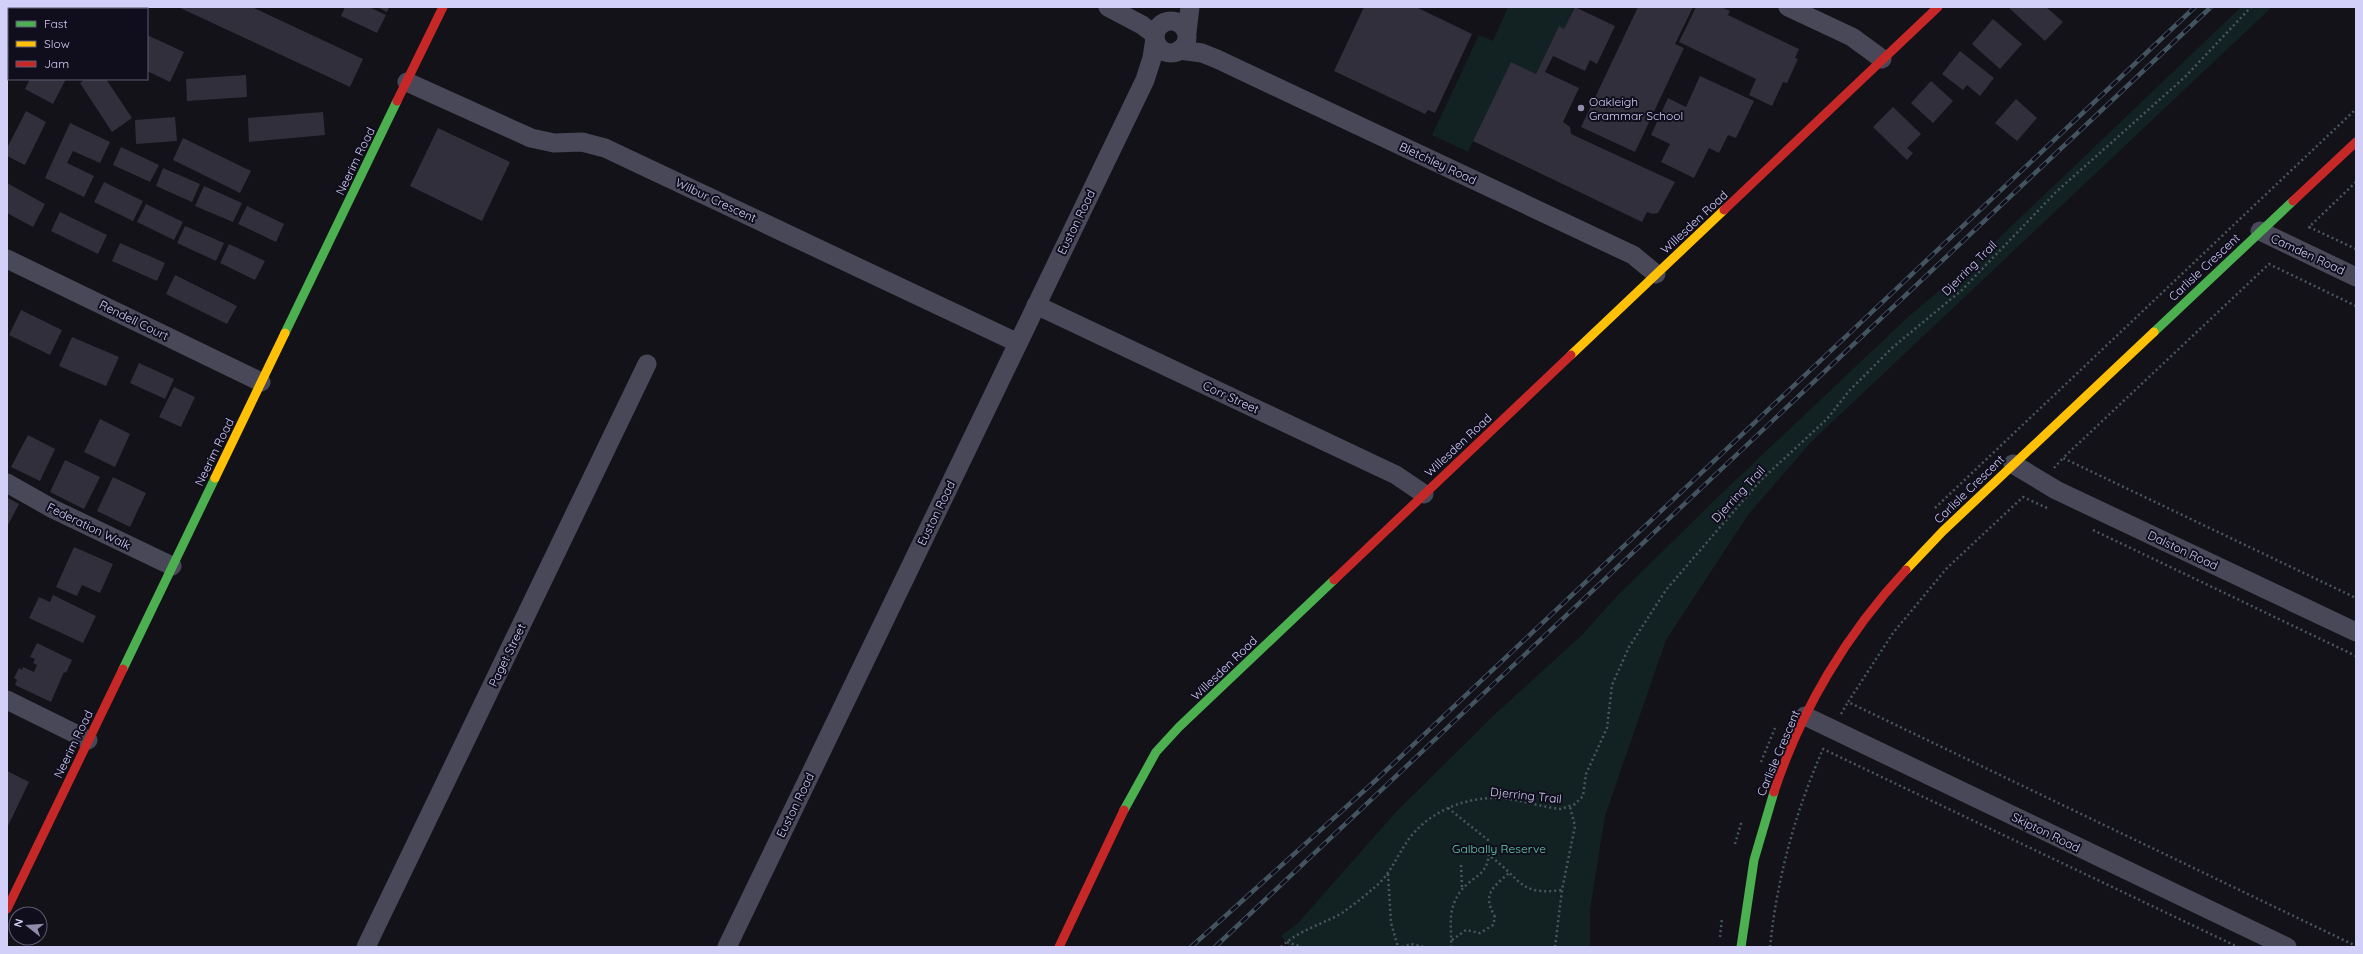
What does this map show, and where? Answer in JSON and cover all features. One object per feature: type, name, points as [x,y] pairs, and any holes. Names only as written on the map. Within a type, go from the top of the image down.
[{"type":"street","name":"Neerim Road","points":[[7,909],[443,7]]},
{"type":"street","points":[[1108,7],[1128,17],[1160,29],[1177,22],[1182,42]]},
{"type":"street","points":[[1160,29],[1178,16],[1187,7]]},
{"type":"street","points":[[1182,42],[1190,7]]},
{"type":"street","points":[[1788,7],[1852,37],[1882,60]]},
{"type":"street","name":"Willesden Road","points":[[1059,947],[1138,782],[1156,752],[1184,722],[1938,7]]},
{"type":"street","points":[[1160,29],[1163,50],[1182,42]]},
{"type":"street","name":"Euston Road","points":[[727,947],[1145,80],[1160,29]]},
{"type":"street","name":"Euston Road","points":[[1145,80],[1160,62],[1182,42]]},
{"type":"street","name":"Bletchley Road","points":[[1182,42],[1197,47],[1217,59],[1633,255],[1656,274]]},
{"type":"street","name":"Wilbur Crescent","points":[[407,82],[531,138],[554,143],[582,142],[605,148],[1018,343]]},
{"type":"street","name":"Carlisle Crescent","points":[[1741,947],[1752,872],[1765,817],[1781,770],[1805,716],[1835,662],[1876,602],[1924,550],[2013,464],[2356,142]]},
{"type":"street","name":"Camden Road","points":[[2260,231],[2356,277]]},
{"type":"street","name":"Rendell Court","points":[[7,259],[261,382]]},
{"type":"street","name":"Corr Street","points":[[1036,305],[1396,476],[1424,494]]},
{"type":"street","name":"Paget Street","points":[[366,947],[647,364]]},
{"type":"street","name":"Dalston Road","points":[[2013,464],[2056,490],[2356,632]]},
{"type":"street","name":"Federation Walk","points":[[7,483],[53,509],[172,566]]},
{"type":"street","points":[[7,700],[88,740]]},
{"type":"street","name":"Skipton Road","points":[[1805,716],[2287,947]]},
{"type":"path","name":"Djerring Trail","points":[[1281,947],[1313,926],[1341,913],[1376,886],[1388,874],[1412,836],[1428,820],[1448,808],[1470,800],[1495,798],[1555,808],[1570,807],[1583,796],[1586,774],[1607,728],[1612,685],[1623,659],[1644,622],[1689,563],[1761,480],[1827,420],[1849,391],[1893,346],[1962,290],[2056,192],[2185,77],[2251,7]]},
{"type":"path","points":[[2356,182],[2309,227],[2356,249]]},
{"type":"path","points":[[2356,306],[2269,264],[2063,458],[2356,598]]},
{"type":"path","points":[[2051,511],[2023,497],[1947,568],[1893,633],[1848,702],[2356,946]]},
{"type":"path","points":[[2087,528],[2356,656]]},
{"type":"path","points":[[1770,947],[1788,843],[1803,796],[1823,750],[2238,947]]},
{"type":"path","points":[[1555,947],[1562,890],[1575,826],[1570,807]]},
{"type":"path","points":[[1448,808],[1488,840],[1490,857],[1480,874],[1462,889],[1451,910],[1451,947]]},
{"type":"path","points":[[1490,857],[1532,891],[1542,892],[1562,890]]},
{"type":"path","points":[[1461,865],[1462,889]]},
{"type":"path","points":[[1452,940],[1466,930],[1480,933],[1493,925],[1495,917],[1489,904],[1490,892],[1510,872]]},
{"type":"path","points":[[1388,874],[1391,923],[1398,947]]},
{"type":"path","points":[[1287,942],[1302,947]]},
{"type":"path","points":[[1402,947],[1411,944],[1425,947]]},
{"type":"green space","points":[[1508,7],[1575,7],[1564,29],[1559,26],[1536,74],[1511,62],[1468,152],[1432,135],[1479,35],[1493,41]]},
{"type":"green space","name":"Galbally Reserve","points":[[2241,7],[2272,7],[1810,443],[1748,515],[1666,640],[1605,816],[1590,910],[1590,947],[1290,947],[1281,936],[1298,923],[1396,812],[1494,715],[1582,635],[1617,596],[1722,493],[1909,316],[1979,257]]},
{"type":"building","points":[[7,7],[35,7],[8,8],[7,31]]},
{"type":"building","points":[[74,7],[100,7],[100,8]]},
{"type":"building","points":[[178,7],[252,7],[363,59],[350,87]]},
{"type":"building","points":[[345,7],[369,7],[386,15],[377,33],[341,16]]},
{"type":"building","points":[[377,7],[389,7],[387,12]]},
{"type":"building","points":[[1364,7],[1416,7],[1472,34],[1435,113],[1428,110],[1425,114],[1334,71]]},
{"type":"building","points":[[1575,7],[1615,26],[1597,64],[1590,60],[1585,71],[1553,56],[1545,72],[1579,88],[1563,122],[1570,127],[1571,134],[1675,182],[1658,213],[1653,214],[1647,212],[1642,222],[1473,141],[1511,62],[1536,74],[1559,26],[1564,29]]},
{"type":"building","points":[[1638,7],[1693,7],[1675,44],[1684,48],[1635,152],[1581,127]]},
{"type":"building","points":[[1696,7],[1721,7],[1730,11],[1728,15],[1799,49],[1795,58],[1798,59],[1787,83],[1783,82],[1772,106],[1749,95],[1756,79],[1679,42]]},
{"type":"building","points":[[2008,7],[2046,7],[2063,22],[2045,41]]},
{"type":"building","points":[[1993,19],[2022,44],[2000,69],[1972,44]]},
{"type":"building","points":[[148,35],[184,52],[170,82],[148,71]]},
{"type":"building","points":[[1960,51],[1994,78],[1980,96],[1967,85],[1963,90],[1942,74]]},
{"type":"building","points":[[246,75],[247,97],[187,101],[186,79]]},
{"type":"building","points":[[1700,76],[1754,101],[1736,138],[1728,135],[1719,153],[1709,148],[1694,178],[1661,162],[1670,144],[1651,135],[1668,98],[1686,107]]},
{"type":"building","points":[[30,80],[65,80],[53,104],[25,89]]},
{"type":"building","points":[[84,80],[107,80],[132,118],[112,132],[80,83]]},
{"type":"building","points":[[1931,81],[1953,101],[1933,123],[1911,103]]},
{"type":"building","points":[[2016,99],[2037,118],[2017,141],[1995,123]]},
{"type":"building","points":[[1893,107],[1921,134],[1907,148],[1913,153],[1907,160],[1873,127]]},
{"type":"building","points":[[26,111],[46,122],[25,165],[7,156],[7,148]]},
{"type":"building","points":[[323,112],[325,135],[249,142],[248,118]]},
{"type":"building","points":[[175,117],[177,141],[136,144],[135,120]]},
{"type":"building","points":[[70,123],[110,142],[100,163],[73,151],[67,163],[94,176],[84,197],[45,178]]},
{"type":"building","points":[[438,128],[510,162],[482,221],[410,186]]},
{"type":"building","points":[[183,138],[251,171],[240,193],[173,160]]},
{"type":"building","points":[[121,147],[159,165],[150,182],[113,165]]},
{"type":"building","points":[[163,168],[200,184],[192,202],[156,186]]},
{"type":"building","points":[[104,182],[143,201],[133,221],[94,202]]},
{"type":"building","points":[[7,183],[45,204],[33,227],[7,213]]},
{"type":"building","points":[[204,186],[242,203],[233,222],[195,206]]},
{"type":"building","points":[[146,204],[183,222],[174,240],[137,222]]},
{"type":"building","points":[[247,206],[284,224],[276,242],[238,224]]},
{"type":"building","points":[[60,212],[107,235],[98,254],[51,231]]},
{"type":"building","points":[[185,226],[224,243],[216,261],[177,243]]},
{"type":"building","points":[[120,243],[165,263],[157,281],[112,261]]},
{"type":"building","points":[[229,244],[265,261],[255,280],[220,263]]},
{"type":"building","points":[[175,275],[237,306],[227,324],[166,294]]},
{"type":"building","points":[[21,310],[62,330],[50,355],[9,335]]},
{"type":"building","points":[[72,337],[119,357],[106,386],[59,366]]},
{"type":"building","points":[[139,363],[174,379],[165,399],[130,383]]},
{"type":"building","points":[[174,387],[195,397],[181,427],[159,417]]},
{"type":"building","points":[[100,419],[130,434],[115,467],[84,452]]},
{"type":"building","points":[[28,435],[55,449],[40,481],[11,467]]},
{"type":"building","points":[[65,460],[100,477],[84,509],[50,492]]},
{"type":"building","points":[[113,477],[146,493],[130,527],[97,511]]},
{"type":"building","points":[[8,498],[19,504],[7,527],[7,499]]},
{"type":"building","points":[[74,547],[113,564],[100,593],[82,585],[77,596],[56,587]]},
{"type":"building","points":[[53,595],[96,616],[83,643],[29,618],[39,597],[50,602]]},
{"type":"building","points":[[37,643],[72,660],[66,673],[64,672],[51,702],[15,685],[17,680],[14,678],[19,668],[22,670],[23,667],[34,672],[37,665],[33,663],[35,659],[30,657]]},
{"type":"building","points":[[7,771],[29,782],[7,828]]},
{"type":"railway","points":[[1191,947],[1376,780],[2195,7]]},
{"type":"railway","points":[[1215,947],[2211,7]]},
{"type":"traffic: fast","points":[[285,333],[397,101]]},
{"type":"traffic: fast","points":[[2154,332],[2293,201]]},
{"type":"traffic: fast","points":[[123,669],[215,478]]},
{"type":"traffic: fast","points":[[1124,810],[1156,752],[1179,727],[1334,580]]},
{"type":"traffic: fast","points":[[1741,947],[1754,860],[1774,792]]},
{"type":"traffic: slow","points":[[1571,355],[1724,210]]},
{"type":"traffic: slow","points":[[1906,570],[1943,531],[2154,332]]},
{"type":"traffic: slow","points":[[215,478],[285,333]]},
{"type":"traffic: jam","points":[[397,101],[443,7]]},
{"type":"traffic: jam","points":[[1724,210],[1938,7]]},
{"type":"traffic: jam","points":[[2293,201],[2356,142]]},
{"type":"traffic: jam","points":[[1334,580],[1571,355]]},
{"type":"traffic: jam","points":[[1774,792],[1798,732],[1812,702],[1828,674],[1845,646],[1864,620],[1884,594],[1906,570]]},
{"type":"traffic: jam","points":[[7,909],[123,669]]},
{"type":"traffic: jam","points":[[1059,947],[1124,810]]},
{"type":"place","name":"Oakleigh Grammar School","points":[[1581,108]]}]
